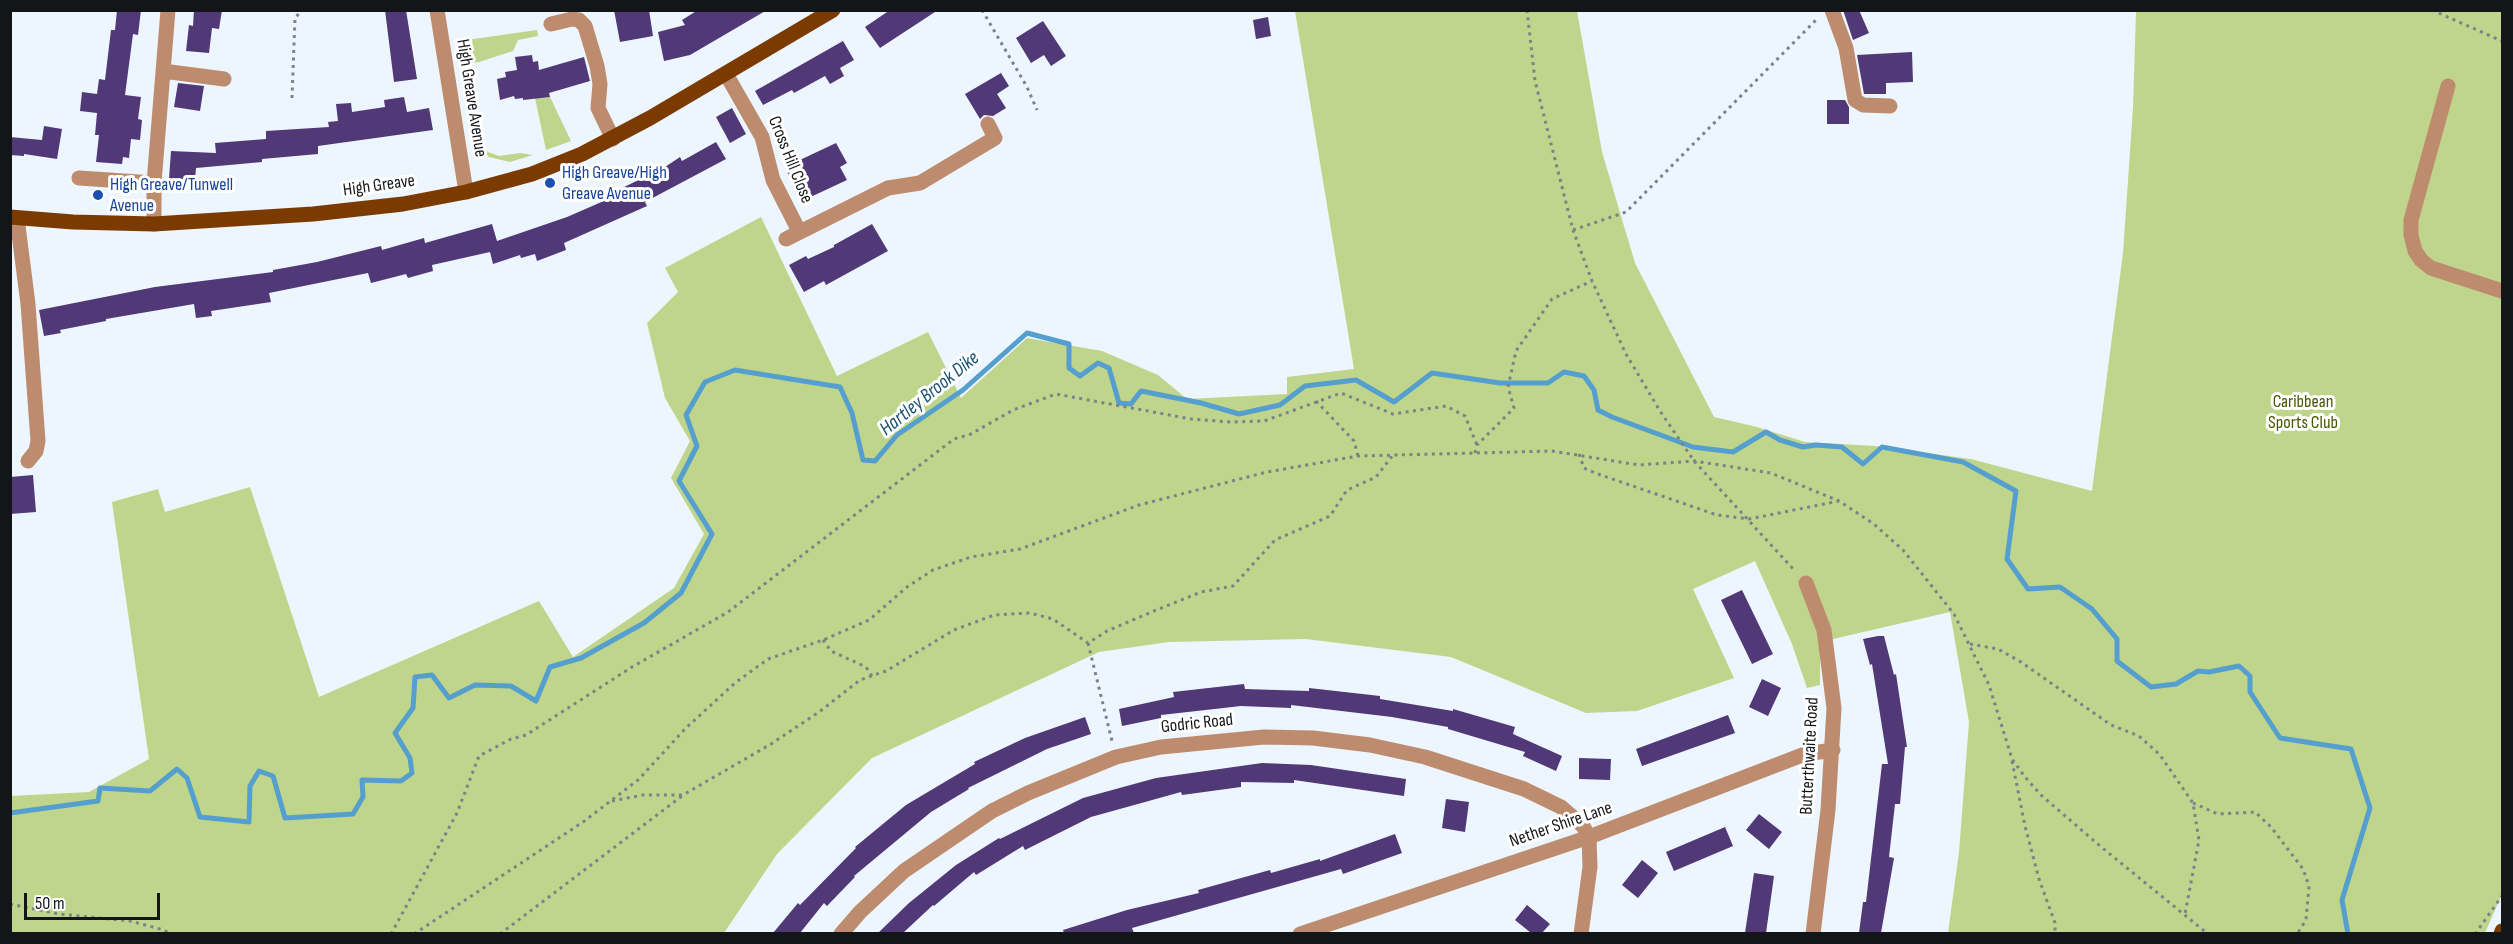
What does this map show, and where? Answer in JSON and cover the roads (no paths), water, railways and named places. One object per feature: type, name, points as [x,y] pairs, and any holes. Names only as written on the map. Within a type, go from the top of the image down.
[{"type":"main road","name":"High Greave","points":[[14,217],[73,222],[154,224],[313,214],[403,204],[466,192],[532,174],[613,139],[833,10]]},
{"type":"street","points":[[154,224],[154,183],[168,10]]},
{"type":"street","name":"High Greave Avenue","points":[[437,10],[466,192]]},
{"type":"street","points":[[1832,10],[1846,48],[1855,100],[1863,105],[1890,106]]},
{"type":"street","points":[[551,24],[572,19],[579,20],[585,26],[600,84],[598,108],[613,139]]},
{"type":"street","points":[[163,71],[224,79]]},
{"type":"street","name":"Cross Hill Close","points":[[726,74],[755,121],[762,137],[773,180],[792,235],[888,188],[920,183],[995,138],[988,124]]},
{"type":"street","points":[[2448,86],[2411,220],[2411,235],[2415,251],[2431,268],[2502,291]]},
{"type":"street","points":[[79,178],[154,183]]},
{"type":"street","points":[[14,217],[28,304],[38,441],[36,451],[28,461]]},
{"type":"street","name":"Butterthwaite Road","points":[[1806,583],[1824,630],[1830,662],[1834,708],[1833,750],[1813,933]]},
{"type":"street","name":"Godric Road","points":[[842,933],[860,912],[904,872],[992,811],[1075,772],[1116,757],[1161,747],[1264,737],[1313,738],[1370,745],[1425,757],[1524,789],[1561,807],[1583,826],[1589,837]]},
{"type":"street","name":"Nether Shire Lane","points":[[1300,933],[1589,837],[1806,754],[1833,750]]},
{"type":"street","points":[[1581,933],[1590,867],[1589,837]]},
{"type":"waterway","name":"Hartley Brook Dike","points":[[10,813],[98,801],[100,788],[150,791],[177,769],[187,778],[200,817],[249,822],[250,786],[259,771],[273,776],[285,818],[353,814],[363,797],[362,780],[401,781],[412,773],[410,758],[395,733],[413,708],[415,677],[432,675],[449,698],[475,685],[511,686],[536,701],[550,667],[581,658],[644,623],[681,593],[712,534],[679,481],[697,446],[686,415],[705,382],[735,370],[840,387],[852,413],[863,460],[875,461],[897,435],[963,390],[1027,333],[1069,344],[1069,368],[1080,376],[1098,363],[1109,368],[1119,403],[1131,404],[1141,391],[1201,403],[1239,414],[1280,405],[1305,386],[1356,380],[1394,402],[1432,373],[1500,383],[1548,383],[1564,372],[1584,376],[1594,390],[1598,410],[1693,447],[1733,452],[1766,432],[1780,440],[1803,447],[1816,445],[1842,447],[1863,464],[1882,447],[1963,462],[2016,491],[2007,559],[2028,589],[2060,587],[2092,609],[2117,639],[2117,661],[2151,687],[2176,684],[2198,671],[2209,672],[2239,666],[2250,676],[2250,692],[2280,738],[2351,749],[2370,808],[2342,900],[2348,934]]},
{"type":"place","name":"High Greave/High Greave Avenue","points":[[550,183]]},
{"type":"place","name":"High Greave/Tunwell Avenue","points":[[98,195]]},
{"type":"park label","name":"Caribbean Sports Club","points":[[2303,412]]}]
